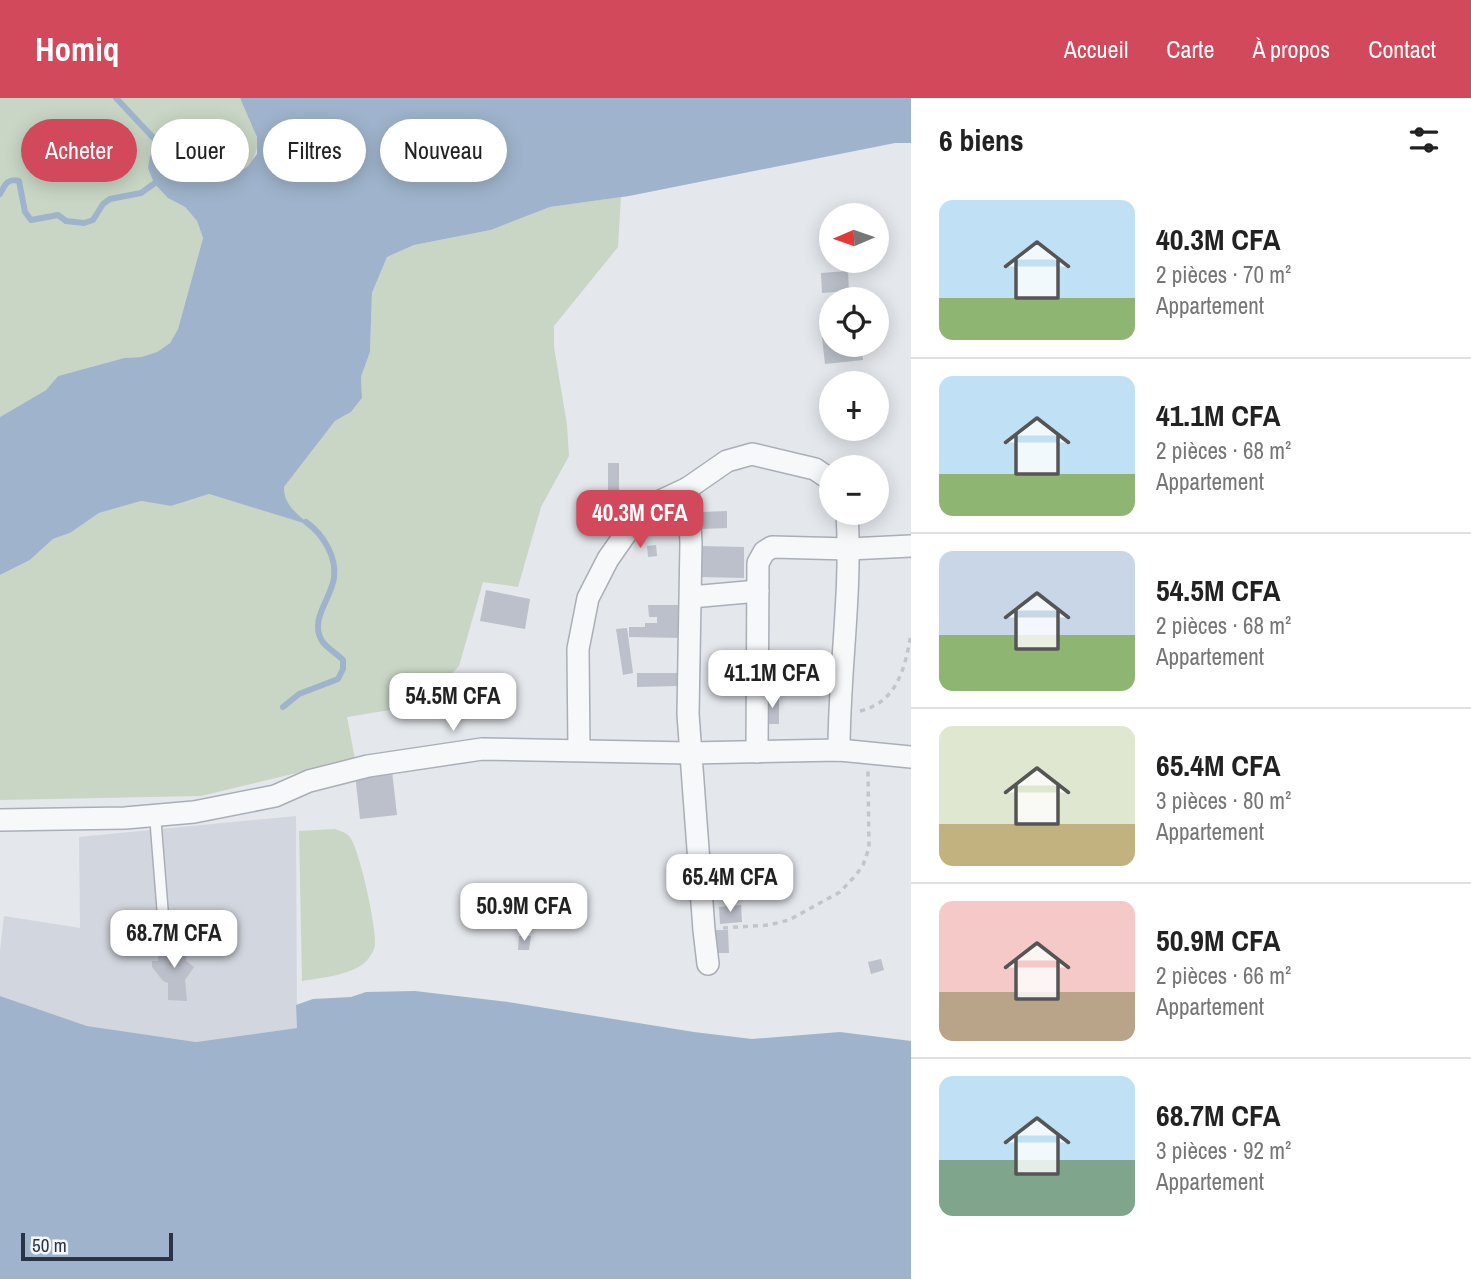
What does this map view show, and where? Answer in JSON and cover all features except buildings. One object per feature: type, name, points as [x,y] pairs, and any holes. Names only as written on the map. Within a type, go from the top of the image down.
[{"type":"street","points":[[579,750],[578,649],[588,598],[608,559],[643,509],[688,488],[727,461],[752,454],[819,472]]},
{"type":"street","points":[[688,488],[691,543],[688,714],[708,964]]},
{"type":"street","points":[[839,750],[849,549],[848,525]]},
{"type":"street","points":[[757,752],[758,563],[764,552],[772,547],[849,549],[911,546]]},
{"type":"street","points":[[691,597],[758,591]]},
{"type":"street","points":[[0,820],[125,818],[194,812],[275,796],[309,782],[368,766],[482,749],[690,753],[839,750],[911,757]]},
{"type":"lane","points":[[155,815],[164,928]]},
{"type":"path","points":[[839,710],[855,712],[870,708],[884,699],[901,676],[911,634]]},
{"type":"path","points":[[704,930],[769,925],[789,920],[840,892],[856,875],[869,848],[868,754]]},
{"type":"shaded area","points":[[296,816],[297,1028],[196,1042],[87,1026],[0,996],[0,951],[4,916],[80,928],[79,837]]},
{"type":"green space","points":[[0,98],[240,98],[253,124],[257,139],[256,153],[249,165],[249,119],[151,119],[151,182],[176,182],[168,198],[185,207],[197,221],[203,238],[178,329],[170,343],[157,352],[141,357],[124,358],[58,376],[46,390],[0,417]]},
{"type":"green space","points":[[621,197],[618,247],[554,326],[554,347],[567,425],[569,456],[541,507],[518,587],[483,582],[459,666],[436,691],[414,706],[347,717],[355,759],[201,796],[0,800],[0,575],[30,560],[53,539],[70,533],[99,513],[141,501],[171,506],[209,494],[308,524],[288,504],[284,487],[335,421],[351,412],[362,398],[361,377],[370,352],[372,293],[387,257],[414,245],[491,230],[550,207]]},
{"type":"green space","points":[[335,829],[349,836],[358,855],[370,906],[375,945],[369,958],[355,969],[302,981],[299,831]]},
{"type":"water","points":[[240,98],[911,98],[911,143],[895,143],[629,196],[550,207],[491,230],[414,245],[387,257],[372,293],[370,352],[361,377],[362,398],[351,412],[335,421],[284,487],[289,504],[310,525],[209,494],[171,506],[141,501],[99,513],[70,533],[53,539],[30,560],[0,575],[0,417],[46,390],[58,376],[124,358],[141,357],[157,352],[170,343],[178,329],[203,238],[197,221],[185,207],[168,198],[154,182],[249,182],[249,165],[257,154],[257,137]]},
{"type":"water","points":[[151,155],[151,176],[148,168]]},
{"type":"water","points":[[415,991],[508,1002],[752,1039],[840,1032],[911,1041],[911,1279],[0,1279],[0,996],[87,1026],[196,1042],[297,1028],[296,1005],[313,999],[351,997],[366,992]]},
{"type":"waterway","points":[[116,98],[151,135]]},
{"type":"waterway","points":[[0,194],[9,181],[19,181],[25,212],[31,220],[58,215],[66,221],[84,223],[93,220],[103,204],[110,199],[141,193],[156,182]]},
{"type":"waterway","points":[[283,707],[299,694],[338,679],[343,669],[343,660],[324,644],[318,625],[334,578],[331,554],[323,539],[306,522]]}]
